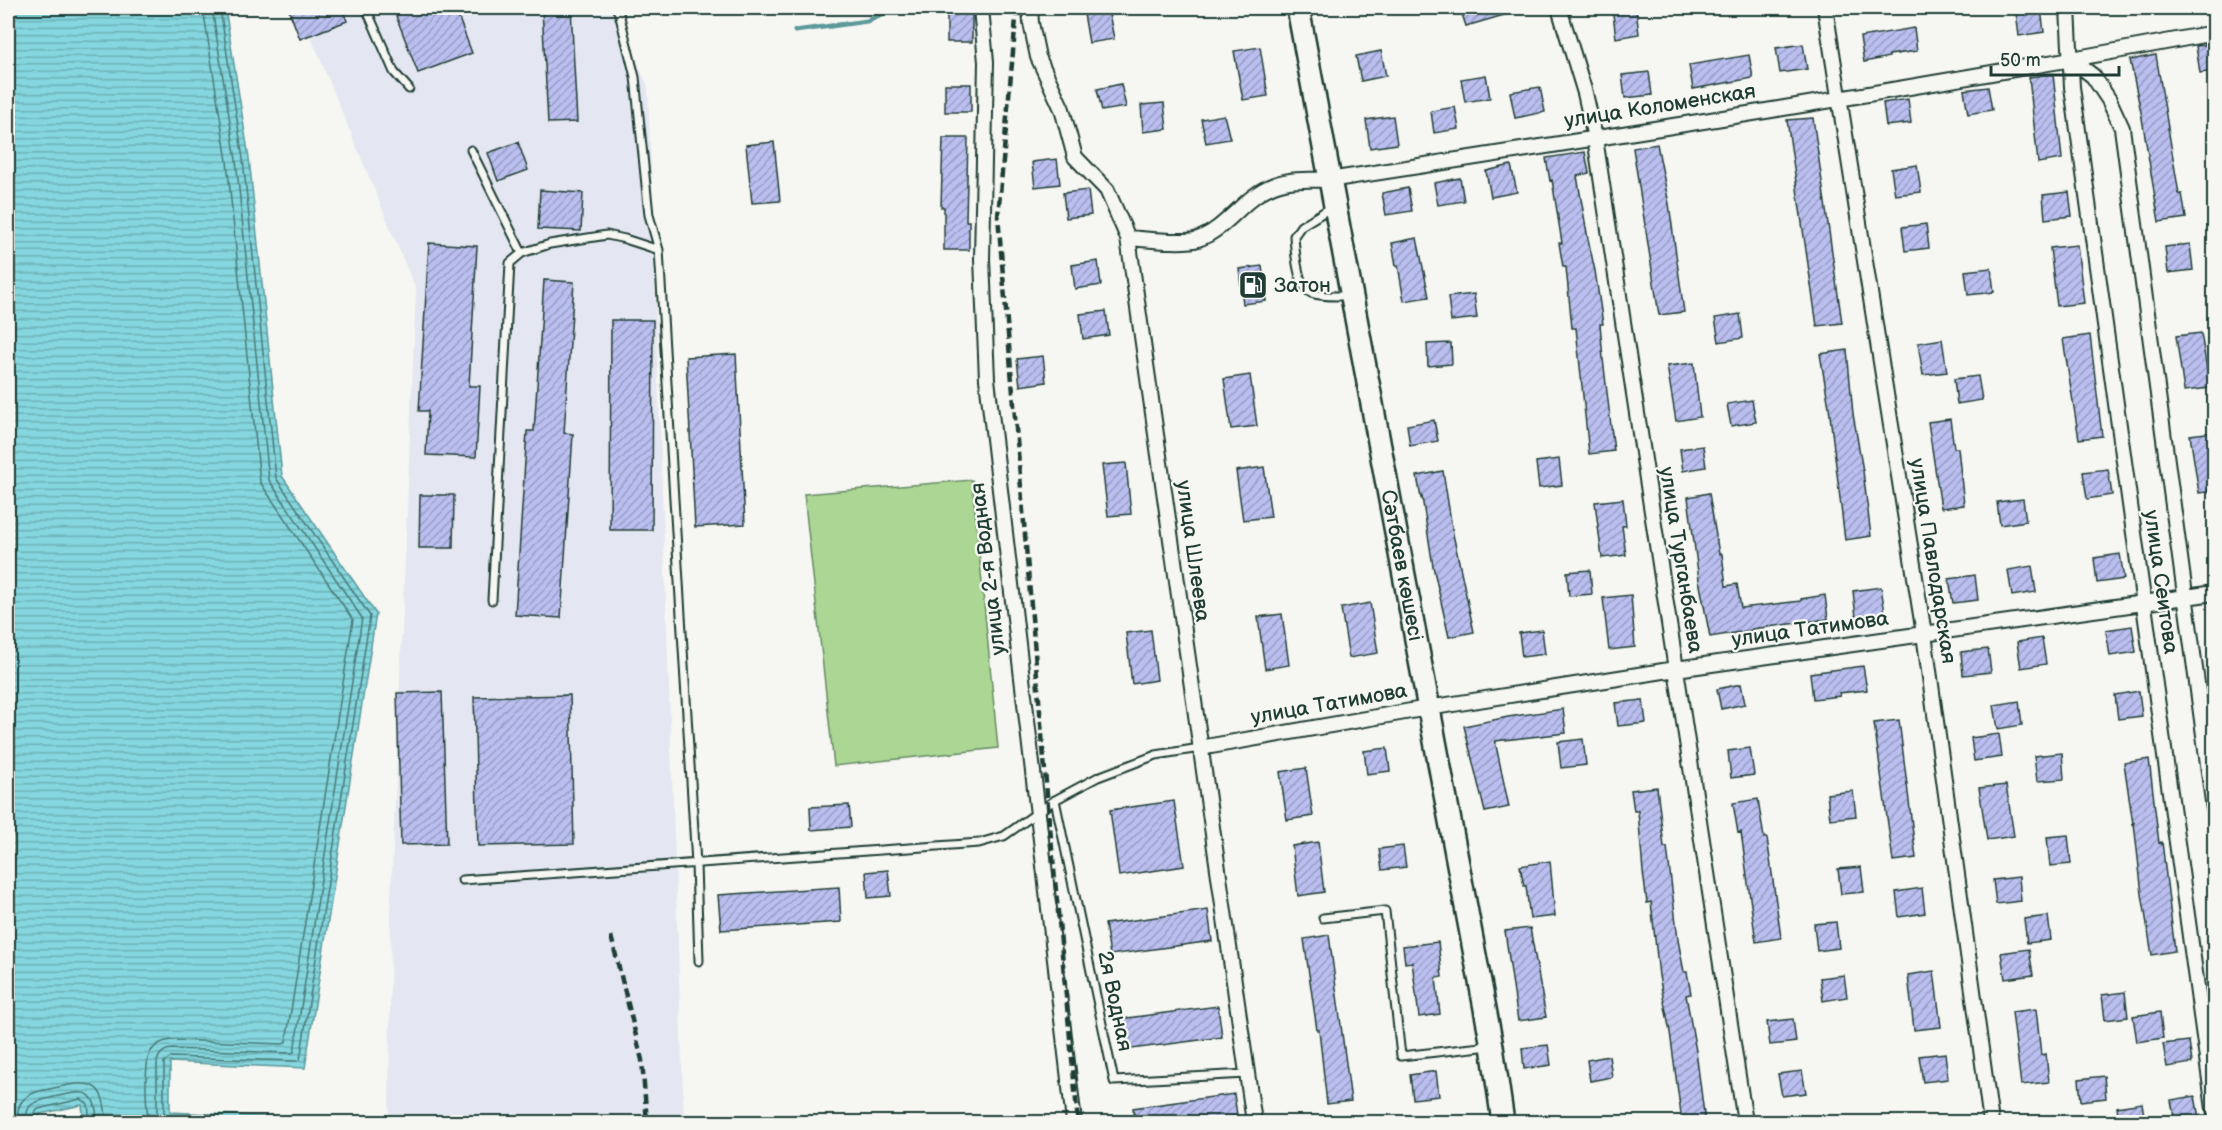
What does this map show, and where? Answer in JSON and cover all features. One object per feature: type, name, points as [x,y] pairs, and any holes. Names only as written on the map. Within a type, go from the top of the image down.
[{"type":"main road","name":"Сәтбаев көшесі","points":[[1298,8],[1492,1046],[1503,1122]]},
{"type":"street","name":"улица 2-я Водная","points":[[981,8],[986,62],[982,259],[987,379],[1074,1122]]},
{"type":"street","name":"улица Шлеева","points":[[1030,8],[1038,57],[1062,109],[1075,157],[1107,190],[1128,238],[1254,1122]]},
{"type":"street","name":"улица Турганбаева","points":[[1559,8],[1585,93],[1594,138],[1745,1122]]},
{"type":"street","name":"улица Павлодарская","points":[[1825,8],[1924,634],[1991,1122]]},
{"type":"street","name":"улица Сеитова","points":[[2068,8],[2074,99],[2214,1109]]},
{"type":"street","name":"улица Коломенская","points":[[1128,238],[1195,240],[1217,229],[1262,191],[1273,185],[1293,180],[1329,180],[1594,138],[2072,60],[2214,33]]},
{"type":"street","name":"улица Сеитова","points":[[2072,60],[2093,76],[2109,100],[2122,128],[2214,809]]},
{"type":"street","name":"улица Татимова","points":[[1200,748],[1428,708],[1676,669],[2214,593]]},
{"type":"lane","points":[[366,8],[394,72],[409,88]]},
{"type":"lane","points":[[616,8],[635,77],[649,215],[658,250],[696,864],[699,961]]},
{"type":"lane","points":[[471,150],[522,253]]},
{"type":"lane","points":[[1334,206],[1301,226],[1294,236],[1300,276],[1302,286],[1309,292],[1351,297]]},
{"type":"lane","points":[[492,600],[510,262],[522,253],[550,244],[607,235],[658,250]]},
{"type":"lane","points":[[462,880],[979,843],[1004,836],[1055,800],[1098,777],[1156,755],[1200,748]]},
{"type":"lane","name":"2я Водная","points":[[1055,800],[1114,1081],[1246,1074]]},
{"type":"lane","points":[[1323,918],[1385,911],[1401,1056],[1492,1046]]},
{"type":"shaded area","points":[[299,8],[614,8],[648,87],[684,1122],[389,1122],[391,899],[416,290]]},
{"type":"green space","points":[[972,480],[998,748],[834,766],[804,494]]},
{"type":"water","points":[[8,8],[225,8],[249,158],[282,476],[376,614],[305,1068],[170,1062],[170,1112],[297,1118],[297,1122],[84,1122],[82,1105],[40,1114],[40,1122],[8,1122]]},
{"type":"building","points":[[288,8],[342,8],[347,21],[300,39]]},
{"type":"building","points":[[393,8],[455,8],[472,53],[418,73]]},
{"type":"building","points":[[542,8],[571,8],[577,122],[548,123]]},
{"type":"building","points":[[1083,8],[1108,8],[1114,39],[1089,43]]},
{"type":"building","points":[[1460,8],[1517,8],[1518,11],[1466,26]]},
{"type":"building","points":[[2041,9],[2044,32],[2019,36],[2016,13]]},
{"type":"building","points":[[1636,10],[1639,34],[1616,38],[1613,14]]},
{"type":"building","points":[[947,13],[972,13],[972,42],[947,42]]},
{"type":"building","points":[[1914,28],[1917,51],[1864,62],[1860,37]]},
{"type":"building","points":[[1803,44],[1807,69],[1780,73],[1776,48]]},
{"type":"building","points":[[2214,44],[2214,71],[2200,73],[2196,46]]},
{"type":"building","points":[[1260,47],[1268,96],[1243,100],[1234,51]]},
{"type":"building","points":[[1381,51],[1386,76],[1361,81],[1356,56]]},
{"type":"building","points":[[1749,55],[1753,78],[1693,89],[1689,65]]},
{"type":"building","points":[[2156,55],[2179,194],[2182,194],[2186,218],[2159,222],[2130,60]]},
{"type":"building","points":[[1649,72],[1652,95],[1625,98],[1622,75]]},
{"type":"building","points":[[2053,74],[2062,159],[2038,163],[2029,77]]},
{"type":"building","points":[[1486,75],[1490,98],[1465,102],[1461,79]]},
{"type":"building","points":[[945,84],[971,84],[971,112],[945,112]]},
{"type":"building","points":[[1121,84],[1126,107],[1102,111],[1097,89]]},
{"type":"building","points":[[1540,87],[1545,112],[1515,118],[1510,92]]},
{"type":"building","points":[[1988,87],[1992,110],[1968,114],[1964,90]]},
{"type":"building","points":[[1908,99],[1911,123],[1886,126],[1883,103]]},
{"type":"building","points":[[1164,103],[1167,129],[1143,132],[1141,105]]},
{"type":"building","points":[[1455,107],[1459,129],[1434,133],[1431,111]]},
{"type":"building","points":[[1224,115],[1230,139],[1206,143],[1201,119]]},
{"type":"building","points":[[1393,116],[1397,144],[1370,148],[1366,120]]},
{"type":"building","points":[[1813,118],[1842,323],[1817,326],[1787,120]]},
{"type":"building","points":[[943,138],[968,138],[966,221],[969,221],[969,250],[944,250],[944,207],[941,207]]},
{"type":"building","points":[[518,142],[528,170],[498,181],[488,153]]},
{"type":"building","points":[[774,142],[780,201],[752,203],[746,145]]},
{"type":"building","points":[[1657,144],[1669,204],[1684,312],[1659,315],[1633,148]]},
{"type":"building","points":[[1585,152],[1589,173],[1577,176],[1603,324],[1600,324],[1603,359],[1614,451],[1589,454],[1576,328],[1572,328],[1566,267],[1563,267],[1559,243],[1562,243],[1552,180],[1550,181],[1546,158]]},
{"type":"building","points":[[1057,159],[1060,184],[1035,187],[1032,162]]},
{"type":"building","points":[[1511,165],[1517,192],[1491,197],[1486,171]]},
{"type":"building","points":[[1917,165],[1921,192],[1895,195],[1891,169]]},
{"type":"building","points":[[1460,178],[1464,201],[1438,205],[1434,183]]},
{"type":"building","points":[[1408,188],[1412,211],[1386,215],[1382,193]]},
{"type":"building","points":[[540,190],[583,193],[581,231],[538,229]]},
{"type":"building","points":[[1088,190],[1091,215],[1066,218],[1063,193]]},
{"type":"building","points":[[2069,192],[2072,216],[2045,219],[2043,195]]},
{"type":"building","points":[[1926,224],[1929,248],[1905,251],[1902,227]]},
{"type":"building","points":[[1417,238],[1429,297],[1404,301],[1392,243]]},
{"type":"building","points":[[429,243],[477,246],[469,386],[480,386],[476,457],[426,455],[428,411],[419,411]]},
{"type":"building","points":[[2190,244],[2193,270],[2168,273],[2165,247]]},
{"type":"building","points":[[2077,245],[2084,303],[2057,306],[2050,248]]},
{"type":"building","points":[[1098,261],[1101,285],[1075,289],[1072,265]]},
{"type":"building","name":"Затон","points":[[1262,266],[1266,301],[1243,304],[1239,269]]},
{"type":"building","points":[[1991,268],[1994,292],[1968,295],[1965,271]]},
{"type":"building","points":[[544,280],[574,282],[564,433],[573,434],[561,618],[515,615],[527,431],[534,431]]},
{"type":"building","points":[[1474,294],[1477,318],[1451,321],[1448,297]]},
{"type":"building","points":[[1106,311],[1109,335],[1083,339],[1080,314]]},
{"type":"building","points":[[1740,314],[1743,338],[1719,342],[1715,318]]},
{"type":"building","points":[[611,320],[653,320],[652,530],[610,530]]},
{"type":"building","points":[[2201,333],[2210,388],[2184,391],[2176,336]]},
{"type":"building","points":[[2090,335],[2102,436],[2079,439],[2063,339]]},
{"type":"building","points":[[1942,339],[1947,372],[1923,375],[1918,343]]},
{"type":"building","points":[[1451,343],[1452,364],[1428,366],[1427,344]]},
{"type":"building","points":[[1847,350],[1853,414],[1871,536],[1845,540],[1829,407],[1820,354]]},
{"type":"building","points":[[736,354],[745,524],[695,527],[686,357]]},
{"type":"building","points":[[1043,356],[1046,382],[1020,386],[1017,359]]},
{"type":"building","points":[[1694,363],[1700,417],[1676,421],[1667,366]]},
{"type":"building","points":[[1250,375],[1257,426],[1231,429],[1224,379]]},
{"type":"building","points":[[1978,376],[1982,400],[1957,404],[1954,379]]},
{"type":"building","points":[[1752,400],[1756,422],[1731,426],[1727,404]]},
{"type":"building","points":[[1950,419],[1954,448],[1958,448],[1964,505],[1941,508],[1928,422]]},
{"type":"building","points":[[1434,420],[1438,441],[1410,446],[1407,425]]},
{"type":"building","points":[[2214,432],[2214,491],[2199,493],[2190,435]]},
{"type":"building","points":[[1703,446],[1706,467],[1683,471],[1680,449]]},
{"type":"building","points":[[1559,459],[1562,485],[1539,488],[1536,462]]},
{"type":"building","points":[[1126,463],[1131,514],[1108,516],[1102,465]]},
{"type":"building","points":[[1264,467],[1271,517],[1243,520],[1236,471]]},
{"type":"building","points":[[2108,469],[2112,495],[2087,499],[2083,472]]},
{"type":"building","points":[[1443,471],[1453,534],[1474,632],[1449,637],[1433,566],[1417,476]]},
{"type":"building","points":[[1709,493],[1719,554],[1722,554],[1726,586],[1737,584],[1741,608],[1801,601],[1801,599],[1825,595],[1828,619],[1710,637],[1699,580],[1688,497]]},
{"type":"building","points":[[420,495],[454,495],[453,548],[419,548]]},
{"type":"building","points":[[1623,499],[1626,526],[1622,526],[1626,555],[1602,558],[1595,502]]},
{"type":"building","points":[[2023,499],[2026,521],[2000,525],[1997,502]]},
{"type":"building","points":[[2120,554],[2124,579],[2097,583],[2094,558]]},
{"type":"building","points":[[2032,566],[2036,592],[2012,596],[2008,570]]},
{"type":"building","points":[[1590,570],[1592,594],[1569,596],[1567,572]]},
{"type":"building","points":[[1975,575],[1978,600],[1953,603],[1949,579]]},
{"type":"building","points":[[1881,587],[1885,613],[1856,617],[1853,591]]},
{"type":"building","points":[[1631,595],[1635,647],[1609,650],[1603,598]]},
{"type":"building","points":[[1370,603],[1378,653],[1349,658],[1341,608]]},
{"type":"building","points":[[1282,614],[1289,665],[1265,669],[1258,617]]},
{"type":"building","points":[[2132,626],[2136,652],[2110,656],[2106,630]]},
{"type":"building","points":[[1151,630],[1157,680],[1132,684],[1126,633]]},
{"type":"building","points":[[1542,630],[1545,654],[1522,657],[1519,633]]},
{"type":"building","points":[[2042,638],[2046,664],[2021,668],[2017,642]]},
{"type":"building","points":[[1988,649],[1991,672],[1963,675],[1961,652]]},
{"type":"building","points":[[1863,666],[1867,690],[1813,699],[1810,673]]},
{"type":"building","points":[[1741,684],[1745,704],[1721,709],[1717,689]]},
{"type":"building","points":[[2139,691],[2142,716],[2118,719],[2115,695]]},
{"type":"building","points":[[442,692],[447,844],[401,845],[397,693]]},
{"type":"building","points":[[570,695],[574,844],[478,846],[474,697]]},
{"type":"building","points":[[1643,700],[1646,723],[1618,726],[1615,703]]},
{"type":"building","points":[[2019,701],[2022,725],[1998,729],[1994,705]]},
{"type":"building","points":[[1563,709],[1566,733],[1495,741],[1509,807],[1485,812],[1464,726]]},
{"type":"building","points":[[1899,720],[1916,858],[1893,861],[1874,723]]},
{"type":"building","points":[[1999,734],[2002,757],[1974,761],[1971,738]]},
{"type":"building","points":[[1583,739],[1586,765],[1561,768],[1558,742]]},
{"type":"building","points":[[1387,748],[1390,771],[1367,774],[1364,751]]},
{"type":"building","points":[[1750,748],[1754,775],[1731,778],[1728,751]]},
{"type":"building","points":[[2062,753],[2064,779],[2037,781],[2034,756]]},
{"type":"building","points":[[2149,759],[2175,951],[2152,955],[2124,763]]},
{"type":"building","points":[[1306,768],[1313,816],[1287,820],[1280,772]]},
{"type":"building","points":[[2006,785],[2014,836],[1987,840],[1979,788]]},
{"type":"building","points":[[1657,787],[1678,940],[1691,994],[1686,995],[1705,1122],[1682,1122],[1670,1032],[1659,976],[1651,902],[1647,903],[1638,811],[1634,811],[1631,790]]},
{"type":"building","points":[[1853,791],[1856,816],[1830,819],[1827,794]]},
{"type":"building","points":[[1758,799],[1764,838],[1767,838],[1781,938],[1756,942],[1741,832],[1738,833],[1733,803]]},
{"type":"building","points":[[1174,801],[1184,866],[1119,876],[1110,810]]},
{"type":"building","points":[[849,805],[851,827],[811,830],[810,807]]},
{"type":"building","points":[[2068,835],[2071,864],[2050,866],[2047,837]]},
{"type":"building","points":[[1318,842],[1324,892],[1298,896],[1292,846]]},
{"type":"building","points":[[1403,846],[1406,867],[1382,870],[1379,849]]},
{"type":"building","points":[[1550,861],[1555,916],[1530,919],[1526,886],[1524,886],[1520,866]]},
{"type":"building","points":[[1861,867],[1864,892],[1841,894],[1838,869]]},
{"type":"building","points":[[888,870],[891,896],[868,898],[866,872]]},
{"type":"building","points":[[2019,877],[2021,901],[1996,904],[1993,880]]},
{"type":"building","points":[[839,887],[841,922],[721,930],[718,895]]},
{"type":"building","points":[[1922,888],[1925,913],[1899,917],[1896,892]]},
{"type":"building","points":[[1208,910],[1212,941],[1110,955],[1105,924]]},
{"type":"building","points":[[2048,916],[2051,940],[2027,943],[2024,919]]},
{"type":"building","points":[[1836,922],[1839,948],[1817,951],[1814,924]]},
{"type":"building","points":[[1530,928],[1546,1017],[1518,1021],[1505,931]]},
{"type":"building","points":[[1329,935],[1351,1101],[1327,1104],[1319,1030],[1317,1030],[1304,939]]},
{"type":"building","points":[[1438,942],[1442,977],[1436,978],[1440,1014],[1419,1017],[1412,962],[1405,963],[1403,946]]},
{"type":"building","points":[[2029,949],[2033,975],[2005,979],[2001,953]]},
{"type":"building","points":[[1934,971],[1941,1027],[1914,1030],[1908,975]]},
{"type":"building","points":[[1844,975],[1847,997],[1823,1001],[1820,978]]},
{"type":"building","points":[[2125,992],[2128,1017],[2105,1020],[2102,995]]},
{"type":"building","points":[[1218,1006],[1222,1037],[1124,1050],[1120,1019]]},
{"type":"building","points":[[2036,1009],[2041,1055],[2046,1054],[2049,1082],[2021,1085],[2012,1012]]},
{"type":"building","points":[[2160,1012],[2163,1038],[2137,1042],[2133,1016]]},
{"type":"building","points":[[1793,1019],[1796,1042],[1770,1045],[1767,1022]]},
{"type":"building","points":[[2189,1041],[2192,1063],[2167,1067],[2163,1044]]},
{"type":"building","points":[[1548,1045],[1551,1065],[1524,1069],[1522,1048]]},
{"type":"building","points":[[1945,1053],[1948,1079],[1923,1082],[1919,1056]]},
{"type":"building","points":[[1609,1056],[1612,1077],[1590,1081],[1587,1060]]},
{"type":"building","points":[[1436,1071],[1439,1096],[1413,1099],[1410,1075]]},
{"type":"building","points":[[1802,1071],[1806,1093],[1782,1096],[1778,1074]]},
{"type":"building","points":[[2104,1076],[2106,1098],[2081,1101],[2079,1079]]},
{"type":"building","points":[[1234,1094],[1238,1122],[1135,1122],[1133,1108]]},
{"type":"building","points":[[2195,1096],[2199,1118],[2175,1122],[2171,1100]]},
{"type":"building","points":[[2142,1103],[2145,1122],[2119,1122],[2117,1107]]},
{"type":"waterway","points":[[795,31],[867,21],[895,8]]},
{"type":"railway","points":[[1017,8],[998,216],[1048,806],[1078,1122]]},
{"type":"railway","points":[[611,936],[642,1060],[647,1122]]},
{"type":"place","name":"Затон","points":[[1253,285]]}]
